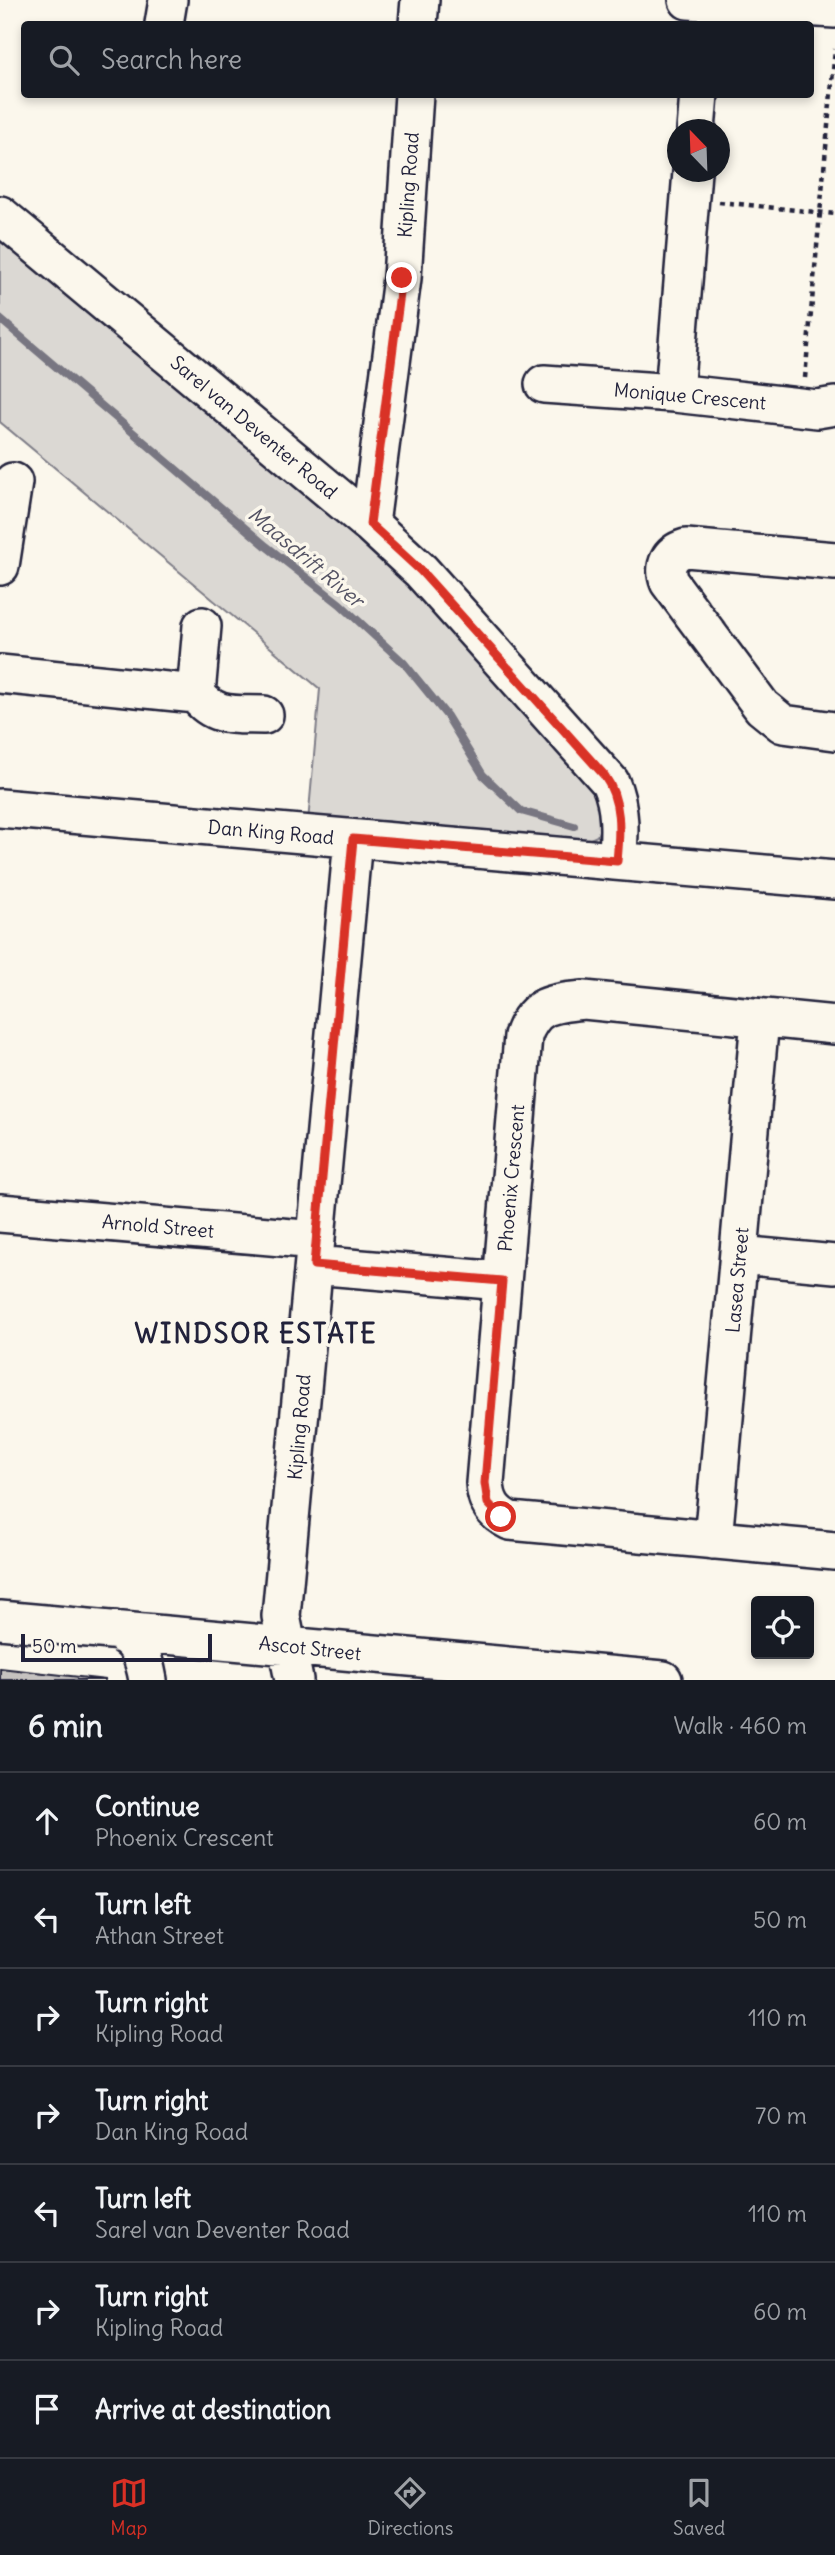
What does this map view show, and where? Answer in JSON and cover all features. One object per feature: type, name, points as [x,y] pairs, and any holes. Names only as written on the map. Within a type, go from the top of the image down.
[{"type":"street","points":[[164,21],[168,0]]},
{"type":"street","points":[[418,21],[420,0]]},
{"type":"street","points":[[700,9],[835,9]]},
{"type":"street","name":"Kipling Road","points":[[370,524],[402,278],[414,98]]},
{"type":"street","points":[[697,119],[699,98]]},
{"type":"street","points":[[674,393],[691,185]]},
{"type":"street","name":"Sarel van Deventer Road","points":[[0,215],[370,524],[421,571],[604,775],[616,799],[619,837],[617,861]]},
{"type":"street","name":"Monique Crescent","points":[[544,384],[819,407]]},
{"type":"street","points":[[0,566],[13,482]]},
{"type":"street","points":[[835,561],[686,548],[670,558],[666,570],[668,582],[762,707],[783,724],[835,731]]},
{"type":"street","points":[[196,694],[202,626]]},
{"type":"street","points":[[0,674],[196,694],[206,706],[216,712],[264,715]]},
{"type":"street","name":"Dan King Road","points":[[0,808],[835,880]]},
{"type":"street","name":"Kipling Road","points":[[291,1663],[281,1616],[353,839]]},
{"type":"street","name":"Phoenix Crescent","points":[[835,1026],[584,1000],[545,1006],[534,1014],[523,1036],[485,1483],[488,1503],[494,1511],[501,1517],[520,1523],[835,1551]]},
{"type":"street","name":"Lasea Street","points":[[712,1540],[760,1019]]},
{"type":"street","name":"Arnold Street","points":[[0,1213],[315,1253],[502,1281]]},
{"type":"street","points":[[740,1255],[835,1264]]},
{"type":"street","name":"Ascot Street","points":[[0,1620],[184,1636],[291,1663],[652,1680]]},
{"type":"street","points":[[114,1630],[126,1634],[141,1652],[149,1680]]},
{"type":"street","points":[[149,1680],[158,1654],[184,1636]]},
{"type":"path","points":[[819,407],[818,212],[835,49]]},
{"type":"path","points":[[691,185],[835,214]]},
{"type":"shaded area","points":[[0,235],[388,561],[593,784],[603,822],[597,836],[588,840],[383,821],[382,828],[308,822],[320,689],[0,422]]},
{"type":"building","points":[[0,1668],[106,1680],[0,1680]]},
{"type":"waterway","name":"Maasdrift River","points":[[0,319],[266,546],[340,604],[404,663],[447,716],[483,775],[521,811],[574,826]]},
{"type":"district","name":"WINDSOR ESTATE","points":[[256,1333]]},
{"type":"route","points":[[402,278],[370,524],[421,571],[604,775],[614,791],[618,808],[617,861],[353,839],[314,1265],[502,1281],[485,1483],[488,1503],[501,1517]]}]
